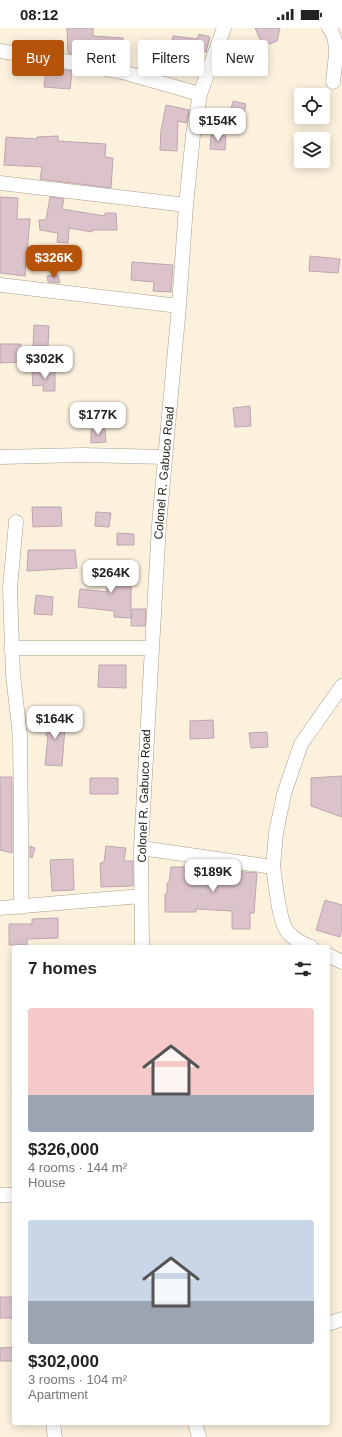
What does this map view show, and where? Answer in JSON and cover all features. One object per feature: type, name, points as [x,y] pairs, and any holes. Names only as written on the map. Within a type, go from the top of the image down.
[{"type":"street","name":"Colonel R. Gabuco Road","points":[[142,945],[141,848],[159,525],[179,306],[186,205],[193,134],[200,94],[224,28]]},
{"type":"street","points":[[329,28],[335,41],[333,82]]},
{"type":"street","points":[[0,52],[75,63],[126,73],[200,94]]},
{"type":"street","points":[[0,183],[186,205]]},
{"type":"street","points":[[0,285],[179,306]]},
{"type":"street","points":[[0,457],[82,455],[165,457]]},
{"type":"street","points":[[16,522],[10,588],[12,648],[20,736],[21,907]]},
{"type":"street","points":[[12,648],[152,648]]},
{"type":"street","points":[[307,945],[298,941],[286,930],[281,916],[273,866],[276,833],[284,794],[301,744],[342,686]]},
{"type":"street","points":[[141,848],[273,866]]},
{"type":"street","points":[[0,908],[141,896]]},
{"type":"street","points":[[330,956],[342,962]]},
{"type":"street","points":[[0,1195],[12,1195]]},
{"type":"street","points":[[330,1323],[342,1319]]},
{"type":"street","points":[[53,1425],[55,1437]]},
{"type":"street","points":[[196,1425],[199,1437]]},
{"type":"building","points":[[67,28],[93,28],[93,36],[123,38],[123,40],[72,40],[72,54],[68,53]]},
{"type":"building","points":[[255,28],[280,28],[277,41],[270,44],[268,44],[268,40],[260,40]]},
{"type":"building","points":[[199,34],[210,37],[206,52],[204,51],[204,40],[172,40],[173,36],[197,39]]},
{"type":"building","points":[[64,70],[72,71],[70,89],[44,87],[45,76],[64,76]]},
{"type":"building","points":[[233,101],[246,104],[243,120],[229,118]]},
{"type":"building","points":[[166,105],[189,110],[186,123],[178,121],[177,151],[160,150],[161,130]]},
{"type":"building","points":[[211,135],[226,136],[225,150],[210,149]]},
{"type":"building","points":[[58,136],[58,141],[106,144],[105,157],[113,158],[111,188],[40,179],[42,167],[4,165],[6,137],[37,139],[37,137]]},
{"type":"building","points":[[0,197],[18,198],[17,219],[30,219],[25,276],[0,273]]},
{"type":"building","points":[[50,197],[64,199],[62,209],[105,216],[105,213],[116,213],[117,230],[92,230],[92,232],[69,228],[68,243],[57,242],[58,233],[40,230],[39,220],[46,220]]},
{"type":"building","points":[[310,256],[340,259],[338,273],[309,271]]},
{"type":"building","points":[[132,262],[173,265],[171,292],[153,291],[154,282],[131,280]]},
{"type":"building","points":[[58,275],[60,283],[48,282],[47,276]]},
{"type":"building","points":[[34,325],[49,326],[48,346],[33,346]]},
{"type":"building","points":[[0,344],[21,344],[21,362],[0,363]]},
{"type":"building","points":[[55,371],[55,391],[43,391],[43,385],[33,386],[32,372]]},
{"type":"building","points":[[250,406],[251,426],[235,427],[233,408]]},
{"type":"building","points":[[105,429],[106,442],[91,443],[91,430]]},
{"type":"building","points":[[32,507],[61,507],[62,526],[33,527]]},
{"type":"building","points":[[96,512],[111,513],[109,527],[95,526]]},
{"type":"building","points":[[117,533],[134,534],[134,545],[117,545]]},
{"type":"building","points":[[28,550],[75,550],[77,568],[27,571]]},
{"type":"building","points":[[107,568],[131,568],[131,618],[114,617],[114,611],[78,607],[80,589],[107,592]]},
{"type":"building","points":[[36,595],[53,597],[52,615],[34,614]]},
{"type":"building","points":[[132,609],[146,609],[145,626],[131,626]]},
{"type":"building","points":[[99,665],[126,665],[126,688],[98,687]]},
{"type":"building","points":[[48,714],[66,715],[62,766],[45,765],[48,736],[46,736]]},
{"type":"building","points":[[213,720],[214,738],[190,739],[190,721]]},
{"type":"building","points":[[267,732],[268,747],[251,748],[249,733]]},
{"type":"building","points":[[342,776],[342,817],[311,806],[311,778]]},
{"type":"building","points":[[0,777],[12,777],[12,853],[0,850]]},
{"type":"building","points":[[90,778],[118,778],[118,794],[90,794]]},
{"type":"building","points":[[30,846],[35,848],[32,858],[30,857]]},
{"type":"building","points":[[106,846],[126,848],[124,861],[133,861],[133,886],[101,887],[100,863],[104,862]]},
{"type":"building","points":[[73,859],[74,890],[52,891],[50,860]]},
{"type":"building","points":[[171,867],[199,867],[257,873],[254,913],[250,913],[250,929],[232,929],[232,911],[196,909],[196,912],[165,912],[165,894],[167,894],[167,883],[169,883]]},
{"type":"building","points":[[325,900],[342,905],[342,928],[340,937],[316,930]]},
{"type":"building","points":[[58,918],[58,938],[27,939],[27,945],[9,945],[9,924],[32,924],[32,919]]},
{"type":"building","points":[[0,1297],[12,1297],[12,1318],[0,1318]]},
{"type":"building","points":[[12,1347],[12,1361],[0,1361],[0,1348]]}]
